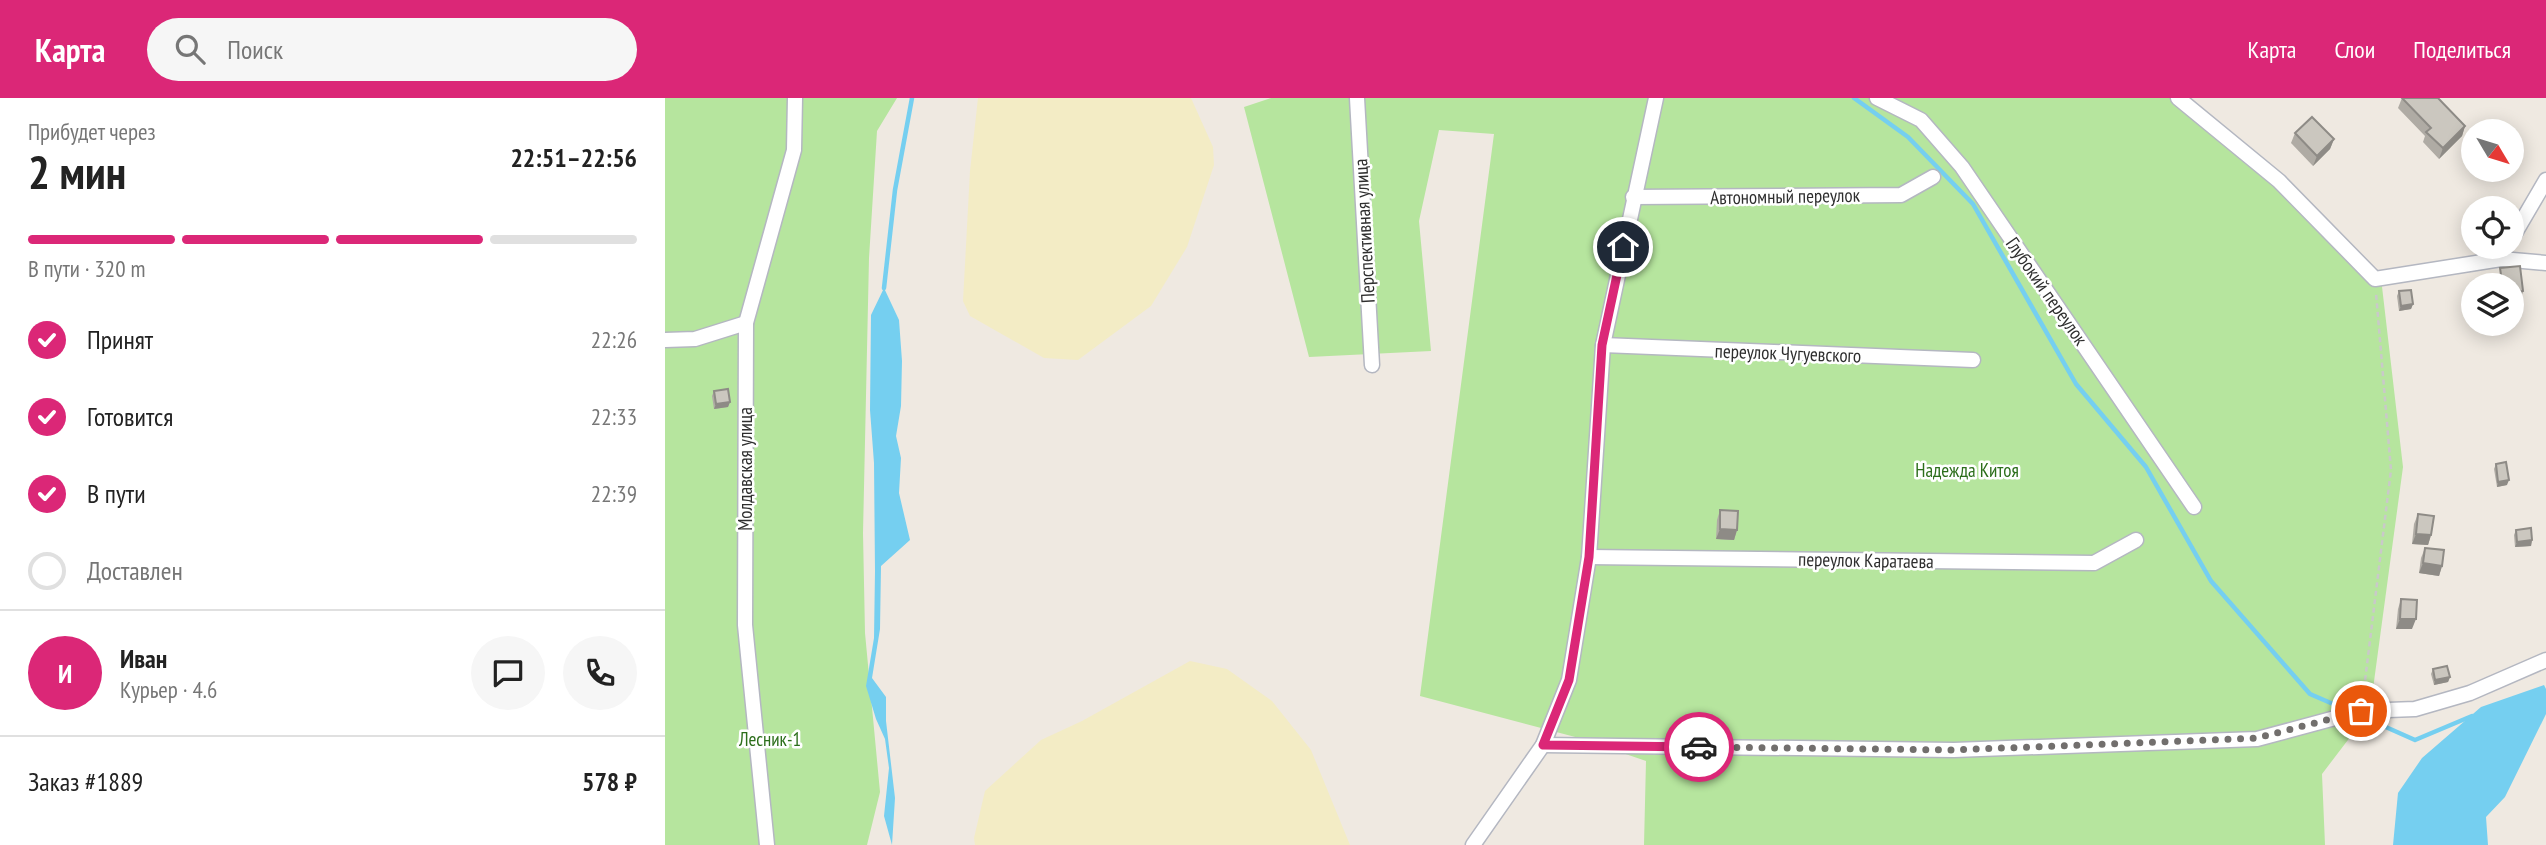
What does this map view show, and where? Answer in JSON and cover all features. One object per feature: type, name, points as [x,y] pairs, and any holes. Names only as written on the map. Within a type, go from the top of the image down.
[{"type":"street","name":"Молдавская улица","points":[[767,845],[745,625],[746,323],[794,150],[795,98]]},
{"type":"street","name":"Перспективная улица","points":[[1357,98],[1372,365]]},
{"type":"street","points":[[1473,845],[1543,745],[1569,680],[1589,557],[1602,345],[1656,98]]},
{"type":"street","name":"Глубокий переулок","points":[[1877,98],[1921,120],[1962,167],[2194,507]]},
{"type":"street","points":[[2178,98],[2279,181],[2375,279],[2474,259]]},
{"type":"street","name":"Автономный переулок","points":[[1633,197],[1901,195],[1933,177]]},
{"type":"street","points":[[2524,218],[2546,180]]},
{"type":"street","points":[[2524,258],[2546,263]]},
{"type":"street","points":[[665,340],[695,339],[746,323]]},
{"type":"street","name":"переулок Чугуевского","points":[[1602,345],[1973,360]]},
{"type":"street","name":"переулок Каратаева","points":[[1589,557],[2094,563],[2136,540]]},
{"type":"street","points":[[1543,745],[1954,750],[2257,738],[2361,711],[2415,709],[2470,693],[2546,660]]},
{"type":"path","points":[[2361,711],[2391,470],[2375,279]]},
{"type":"green space","name":"Лесник-1","points":[[665,98],[897,98],[877,131],[869,258],[863,533],[865,633],[880,792],[867,845],[665,845]]},
{"type":"green space","name":"Надежда Китоя","points":[[1271,98],[2191,98],[2381,278],[2403,467],[2370,711],[2322,774],[2325,845],[1644,845],[1646,761],[1579,738],[1420,696],[1494,134],[1439,130],[1419,221],[1431,351],[1309,357],[1244,107]]},
{"type":"sand","points":[[978,98],[1191,98],[1213,147],[1214,165],[1187,247],[1151,306],[1078,360],[1044,358],[970,316],[963,301],[970,171]]},
{"type":"sand","points":[[1190,661],[1227,669],[1272,701],[1311,750],[1350,845],[975,845],[974,838],[985,791],[1041,740],[1082,721]]},
{"type":"water","points":[[884,288],[899,320],[901,406],[896,436],[901,458],[899,493],[910,540],[881,566],[880,629],[872,678],[886,697],[886,721],[895,798],[892,845],[884,816],[889,768],[885,739],[866,686],[874,638],[875,571],[874,463],[870,410],[871,315]]},
{"type":"water","points":[[2544,685],[2546,714],[2505,797],[2486,817],[2488,845],[2393,845],[2398,793],[2422,758],[2481,707]]},
{"type":"building","points":[[2402,98],[2438,98],[2461,122],[2461,130],[2443,148],[2426,132],[2431,128]]},
{"type":"building","points":[[2312,117],[2334,139],[2317,156],[2295,133]]},
{"type":"building","points":[[2520,266],[2521,273],[2501,273],[2500,268]]},
{"type":"building","points":[[2411,290],[2413,304],[2401,306],[2399,291]]},
{"type":"building","points":[[728,389],[730,402],[716,404],[714,391]]},
{"type":"building","points":[[2506,462],[2509,480],[2498,482],[2496,464]]},
{"type":"building","points":[[1720,510],[1738,511],[1737,530],[1720,529]]},
{"type":"building","points":[[2418,514],[2434,516],[2431,535],[2416,534]]},
{"type":"building","points":[[2531,528],[2532,540],[2517,542],[2516,530]]},
{"type":"building","points":[[2425,548],[2444,550],[2442,566],[2423,563]]},
{"type":"building","points":[[2401,599],[2417,600],[2416,619],[2400,619]]},
{"type":"building","points":[[2447,666],[2450,677],[2435,680],[2433,669]]},
{"type":"waterway","points":[[884,288],[895,190],[912,98]]},
{"type":"waterway","points":[[1854,98],[1908,137],[1973,204],[2076,384],[2146,467],[2211,581],[2310,694],[2347,710]]},
{"type":"waterway","points":[[2361,716],[2415,740],[2472,716]]},
{"type":"way so far","points":[[1699,747],[1954,750],[2257,738],[2361,711]]},
{"type":"route","points":[[1623,247],[1602,345],[1589,557],[1569,680],[1543,745],[1699,747]]}]
